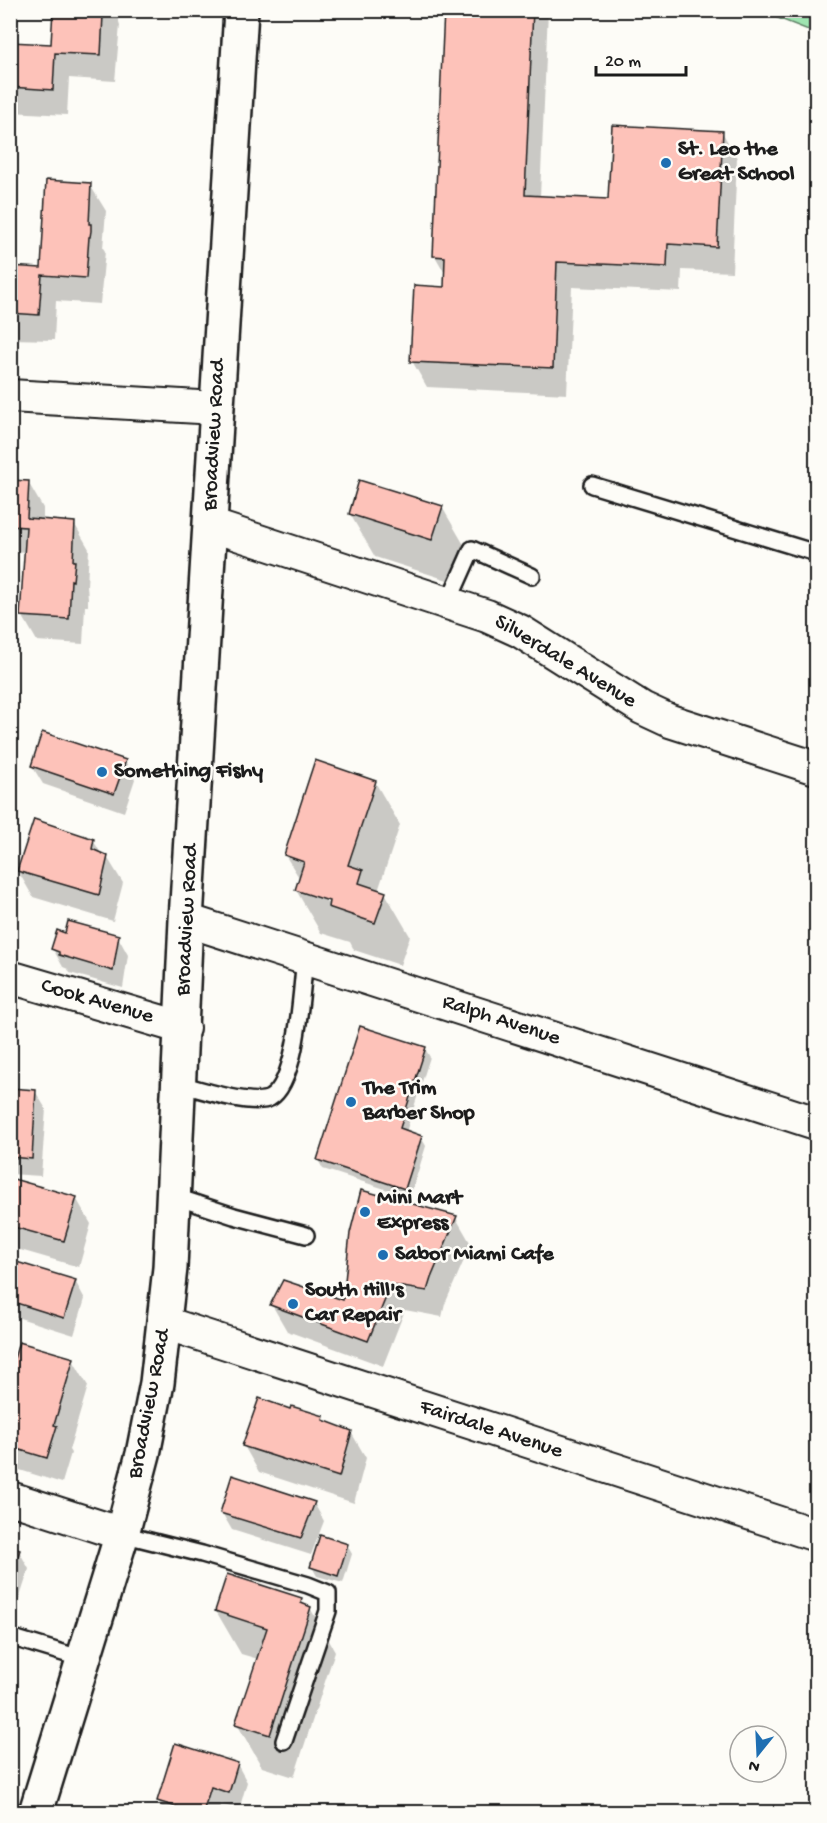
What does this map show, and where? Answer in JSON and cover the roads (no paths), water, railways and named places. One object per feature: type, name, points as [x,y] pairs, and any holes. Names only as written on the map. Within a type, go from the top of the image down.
[{"type":"main road","name":"Broadview Road","points":[[36,1812],[122,1534],[145,1444],[157,1383],[165,1323],[183,1028],[186,920],[241,10]]},
{"type":"street","points":[[10,396],[216,408]]},
{"type":"street","name":"Silverdale Avenue","points":[[210,525],[487,616],[520,631],[642,708],[670,721],[816,768]]},
{"type":"street","name":"Ralph Avenue","points":[[186,920],[816,1123]]},
{"type":"street","name":"Cook Avenue","points":[[10,977],[183,1028]]},
{"type":"street","name":"Fairdale Avenue","points":[[165,1323],[816,1535]]},
{"type":"street","points":[[10,1498],[122,1534]]},
{"type":"lane","points":[[591,484],[816,553]]},
{"type":"lane","points":[[448,603],[472,549],[532,576]]},
{"type":"lane","points":[[180,1084],[239,1099],[270,1098],[287,1078],[294,1050],[305,958]]},
{"type":"lane","points":[[173,1196],[234,1216],[306,1235]]},
{"type":"lane","points":[[122,1534],[234,1563],[328,1593],[328,1611],[284,1741]]},
{"type":"lane","points":[[10,1637],[83,1659]]},
{"type":"lane","points":[[10,1811],[16,1812]]},
{"type":"place","name":"St. Leo the Great School","points":[[666,163]]},
{"type":"place","name":"Something Fishy","points":[[102,772]]},
{"type":"place","name":"The Trim Barber Shop","points":[[351,1102]]},
{"type":"place","name":"Mini Mart Express","points":[[365,1212]]},
{"type":"place","name":"Sabor Miami Cafe","points":[[383,1255]]},
{"type":"place","name":"South Hill's Car Repair","points":[[293,1304]]}]
